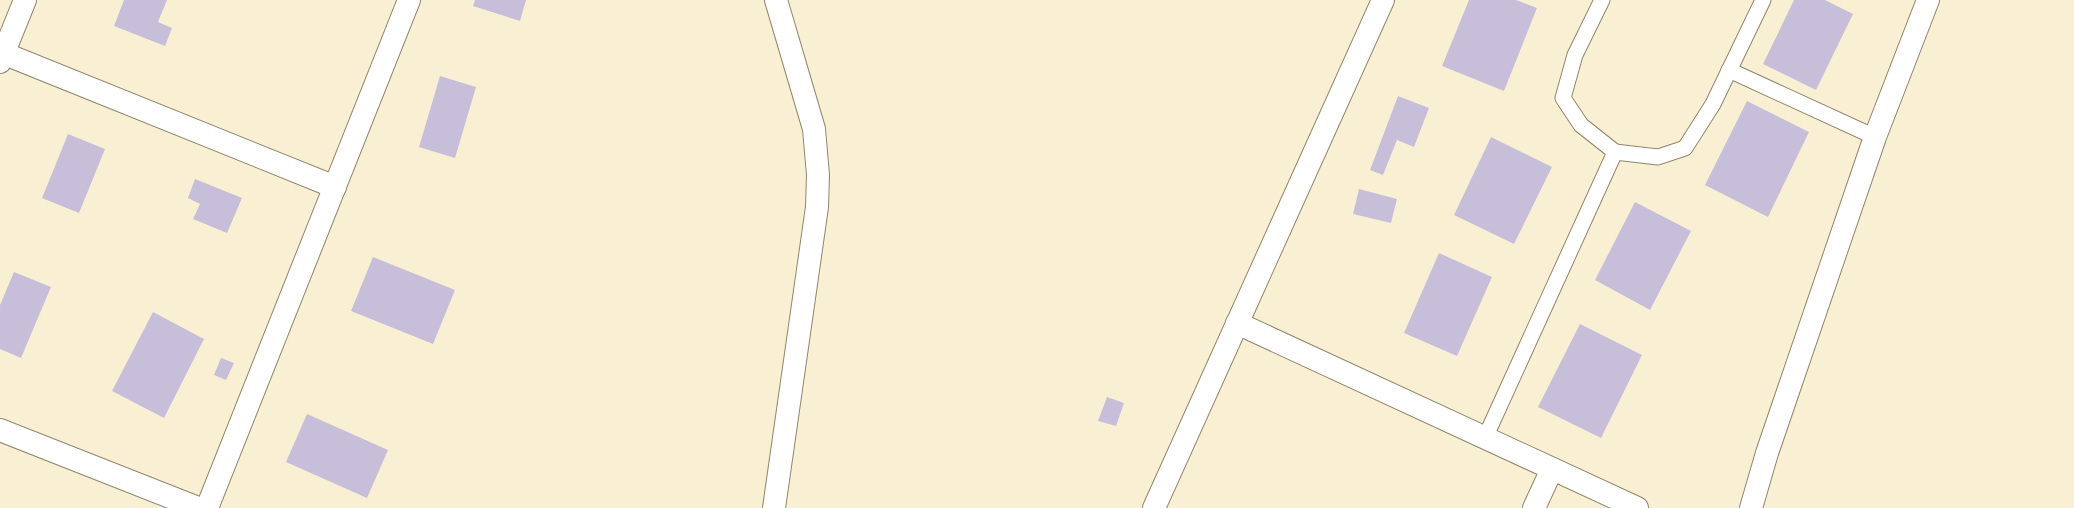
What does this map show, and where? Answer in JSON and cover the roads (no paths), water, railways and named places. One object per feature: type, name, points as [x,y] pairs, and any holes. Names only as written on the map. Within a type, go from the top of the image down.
[{"type":"street","points":[[26,0],[1,56],[334,187]]},
{"type":"street","points":[[207,508],[409,0]]},
{"type":"street","points":[[774,508],[817,207],[818,175],[814,129],[776,0]]},
{"type":"street","points":[[1154,508],[1383,0]]},
{"type":"street","points":[[1751,508],[1767,453],[1875,137],[1928,0]]},
{"type":"street","points":[[1237,323],[1637,508]]},
{"type":"street","points":[[0,430],[198,508]]},
{"type":"street","points":[[1534,508],[1552,469]]},
{"type":"lane","points":[[1602,0],[1575,55],[1563,98],[1581,125],[1615,152],[1658,157],[1686,148],[1713,104],[1763,0]]},
{"type":"lane","points":[[1729,70],[1875,137]]},
{"type":"lane","points":[[1485,438],[1615,152]]}]
